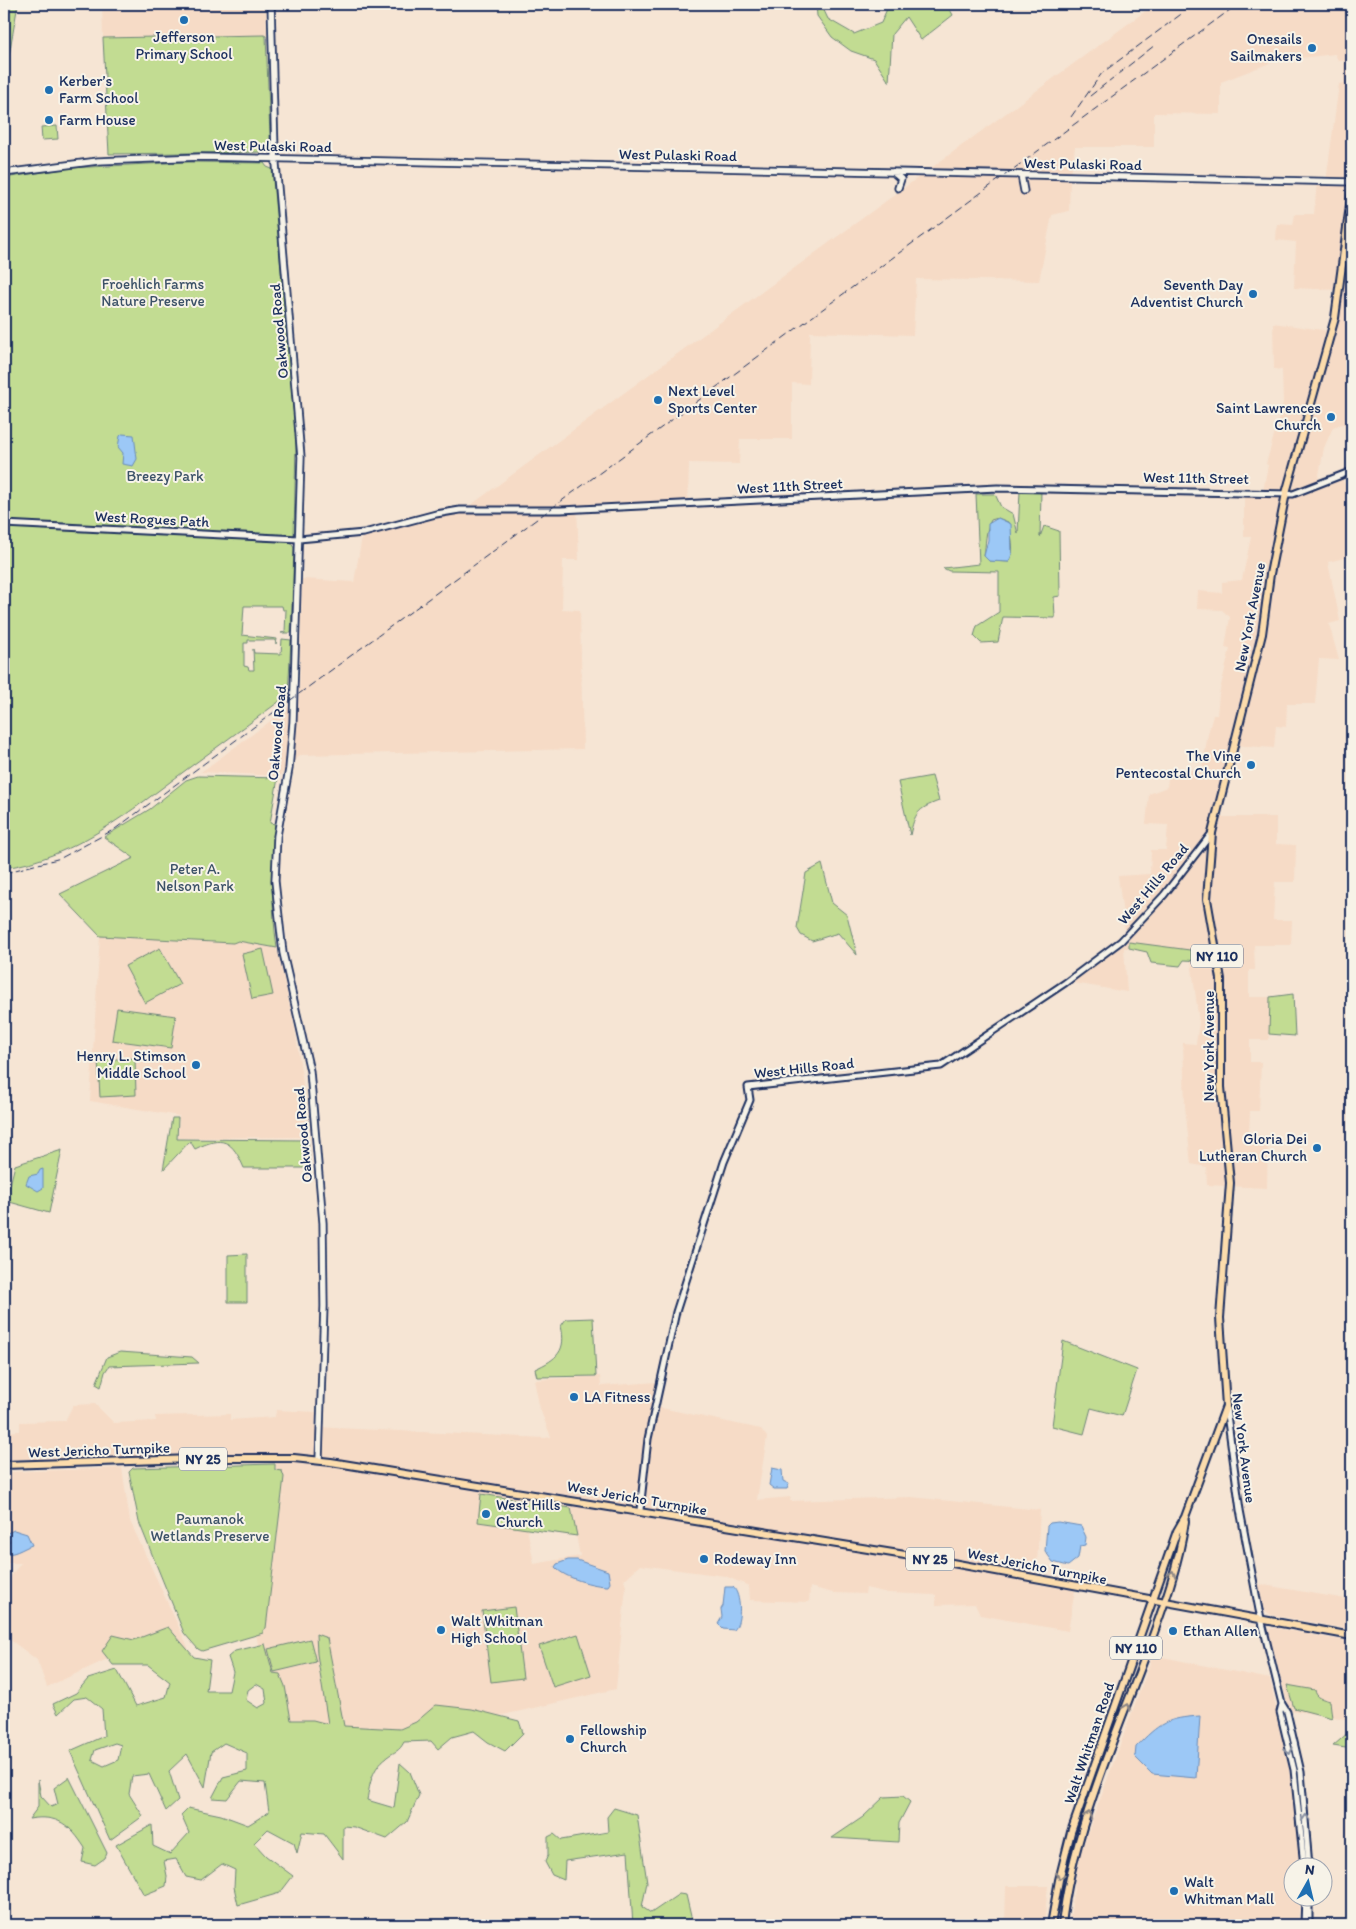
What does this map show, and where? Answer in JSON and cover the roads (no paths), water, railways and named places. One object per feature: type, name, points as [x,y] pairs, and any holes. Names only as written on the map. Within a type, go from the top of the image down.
[{"type":"main road","name":"Oakwood Road","points":[[271,4],[276,158],[301,439],[294,722],[289,770],[277,836],[275,881],[283,953],[310,1071],[323,1223],[324,1297],[319,1460]]},
{"type":"main road","name":"West Pulaski Road","points":[[4,173],[111,160],[165,157],[1352,182]]},
{"type":"main road","points":[[893,172],[901,180],[898,188]]},
{"type":"main road","points":[[1021,175],[1024,191]]},
{"type":"main road","name":"New York Avenue","points":[[1226,1406],[1220,1318],[1230,1183],[1221,1094],[1221,979],[1207,899],[1212,833],[1262,634],[1270,574],[1286,493],[1335,318],[1352,190]]},
{"type":"main road","name":"Walt Whitman Road","points":[[1214,1434],[1222,1396],[1223,1374]]},
{"type":"main road","name":"Walt Whitman Road","points":[[1062,1925],[1076,1857],[1100,1782],[1165,1603],[1185,1517],[1214,1434],[1226,1406]]},
{"type":"main road","name":"West Jericho Turnpike","points":[[4,1466],[225,1458],[319,1460],[640,1510],[936,1560],[1261,1619]]},
{"type":"main road","name":"Walt Whitman Road","points":[[1051,1925],[1071,1832],[1154,1601],[1177,1531],[1185,1517]]},
{"type":"main road","name":"NY 25","points":[[1261,1619],[1352,1636]]},
{"type":"main road","points":[[1071,1832],[1071,1850],[1076,1857]]},
{"type":"main road","points":[[1065,1855],[1070,1857],[1071,1861],[1067,1894]]},
{"type":"street","name":"West 11th Street","points":[[299,539],[364,534],[436,514],[460,510],[561,510],[997,488],[1296,493],[1352,471]]},
{"type":"street","name":"West Rogues Path","points":[[4,524],[299,539]]},
{"type":"street","name":"West Hills Road","points":[[640,1510],[648,1439],[676,1312],[724,1162],[750,1100],[748,1087],[941,1066],[1058,988],[1121,942],[1164,895],[1212,833]]},
{"type":"street","name":"New York Avenue","points":[[1226,1406],[1235,1486],[1261,1619],[1282,1704],[1287,1712],[1301,1772],[1308,1856]]},
{"type":"street","points":[[1214,1434],[1222,1427],[1229,1426]]},
{"type":"street","name":"New York Avenue","points":[[1282,1704],[1280,1712],[1294,1770],[1303,1856]]},
{"type":"street","points":[[1304,1925],[1305,1906]]},
{"type":"street","points":[[1309,1906],[1309,1925]]},
{"type":"water","points":[[122,434],[134,435],[137,459],[133,466],[122,464],[123,453],[118,447]]},
{"type":"water","points":[[998,518],[1011,524],[1012,554],[1009,562],[989,561],[984,556],[988,540],[988,524]]},
{"type":"water","points":[[43,1169],[43,1188],[38,1191],[26,1184],[29,1176],[38,1174]]},
{"type":"water","points":[[772,1468],[782,1470],[783,1481],[789,1484],[787,1489],[774,1489],[769,1485]]},
{"type":"water","points":[[1058,1522],[1081,1526],[1086,1537],[1085,1545],[1080,1546],[1078,1558],[1068,1566],[1053,1562],[1045,1551],[1047,1526],[1050,1523]]},
{"type":"water","points":[[14,1530],[27,1534],[32,1545],[14,1553],[4,1552],[4,1547],[10,1541],[5,1534]]},
{"type":"water","points":[[568,1560],[577,1560],[608,1571],[610,1583],[608,1586],[602,1586],[580,1581],[565,1575],[555,1567],[557,1564]]},
{"type":"water","points":[[725,1587],[733,1587],[738,1596],[740,1608],[737,1626],[734,1630],[723,1629],[718,1624],[722,1617],[721,1609]]},
{"type":"water","points":[[1200,1716],[1196,1778],[1152,1774],[1135,1757],[1136,1747],[1151,1732],[1164,1723],[1179,1718]]},
{"type":"railway","points":[[4,873],[61,858],[115,829],[1238,4]]},
{"type":"railway","points":[[1071,117],[1102,73],[1184,12]]},
{"type":"railway","points":[[1090,96],[1155,45]]},
{"type":"place","name":"Jefferson Primary School","points":[[184,20]]},
{"type":"place","name":"Onesails Sailmakers","points":[[1312,48]]},
{"type":"place","name":"Kerber’s Farm School","points":[[49,90]]},
{"type":"place","name":"Farm House","points":[[49,120]]},
{"type":"place","name":"Seventh Day Adventist Church","points":[[1253,294]]},
{"type":"place","name":"Next Level Sports Center","points":[[658,400]]},
{"type":"place","name":"Saint Lawrences Church","points":[[1331,417]]},
{"type":"place","name":"The Vine Pentecostal Church","points":[[1251,765]]},
{"type":"place","name":"Henry L. Stimson Middle School","points":[[196,1065]]},
{"type":"place","name":"Gloria Dei Lutheran Church","points":[[1317,1148]]},
{"type":"place","name":"LA Fitness","points":[[574,1397]]},
{"type":"place","name":"West Hills Church","points":[[486,1514]]},
{"type":"place","name":"Rodeway Inn","points":[[704,1559]]},
{"type":"place","name":"Walt Whitman High School","points":[[441,1630]]},
{"type":"place","name":"Ethan Allen","points":[[1173,1631]]},
{"type":"place","name":"Fellowship Church","points":[[570,1739]]},
{"type":"place","name":"Walt Whitman Mall","points":[[1174,1891]]},
{"type":"park label","name":"Froehlich Farms Nature Preserve","points":[[153,292]]},
{"type":"park label","name":"Breezy Park","points":[[165,476]]},
{"type":"park label","name":"Peter A. Nelson Park","points":[[195,878]]},
{"type":"park label","name":"Paumanok Wetlands Preserve","points":[[210,1528]]}]
